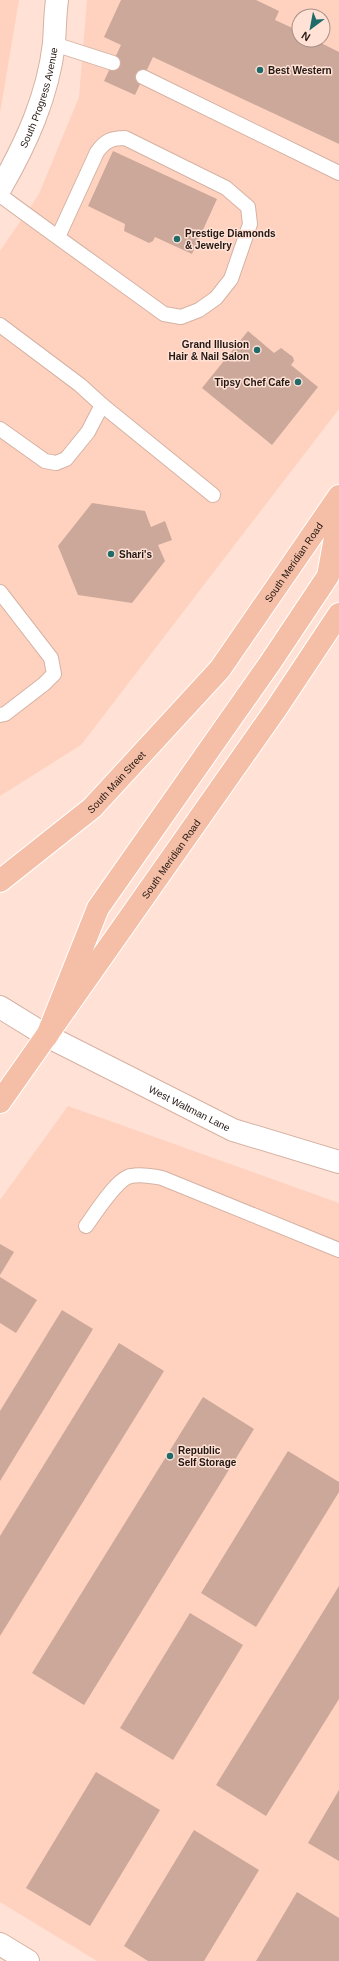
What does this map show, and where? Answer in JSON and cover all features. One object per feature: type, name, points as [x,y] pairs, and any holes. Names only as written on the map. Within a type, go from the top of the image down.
[{"type":"main road","name":"South Meridian Road","points":[[220,669],[339,496]]},
{"type":"main road","points":[[47,1036],[98,908],[262,675],[328,576],[339,516]]},
{"type":"main road","name":"South Meridian Road","points":[[0,1102],[276,709],[339,614]]},
{"type":"main road","name":"South Main Street","points":[[0,880],[92,808],[220,669]]},
{"type":"street","name":"South Progress Avenue","points":[[0,190],[31,131],[42,99],[54,44],[57,0]]},
{"type":"street","name":"West Waltman Lane","points":[[0,1007],[47,1036],[233,1130],[339,1162]]},
{"type":"street","points":[[0,1944],[28,1961]]},
{"type":"lane","points":[[54,44],[113,63]]},
{"type":"lane","points":[[143,77],[339,173]]},
{"type":"lane","points":[[0,195],[164,314],[181,317],[199,310],[216,298],[232,278],[250,224],[248,207],[226,188],[125,138],[114,138],[104,143],[97,152],[58,237]]},
{"type":"lane","points":[[0,325],[80,385],[102,405],[213,495]]},
{"type":"lane","points":[[0,429],[45,460],[56,463],[66,459],[88,432],[102,405]]},
{"type":"lane","points":[[0,592],[51,658],[54,665],[54,674],[44,684],[5,714],[0,716]]},
{"type":"lane","points":[[86,1226],[121,1181],[130,1176],[144,1175],[162,1178],[339,1250]]},
{"type":"shaded area","points":[[0,0],[19,0],[0,113]]},
{"type":"shaded area","points":[[87,0],[339,0],[339,409],[81,745],[0,796],[0,251],[39,194],[79,97]]},
{"type":"shaded area","name":"Republic Self Storage","points":[[68,1106],[339,1203],[339,1961],[97,1961],[0,1902],[0,1200]]},
{"type":"building","name":"Best Western","points":[[121,0],[256,0],[279,11],[275,20],[291,27],[291,48],[331,48],[339,52],[339,144],[153,57],[135,95],[104,81],[121,45],[104,37]]},
{"type":"building","points":[[113,151],[217,199],[192,254],[155,237],[153,241],[149,243],[124,231],[125,224],[88,206]]},
{"type":"building","points":[[248,331],[274,353],[281,348],[293,357],[294,361],[291,365],[318,387],[272,445],[202,388]]},
{"type":"building","name":"Shari's","points":[[92,503],[145,511],[151,527],[165,521],[172,540],[158,545],[165,561],[132,603],[78,595],[58,546]]},
{"type":"building","points":[[0,1244],[14,1252],[0,1275]]},
{"type":"building","points":[[0,1277],[37,1300],[16,1333],[0,1323]]},
{"type":"building","points":[[62,1310],[93,1329],[0,1481],[0,1411]]},
{"type":"building","points":[[119,1343],[164,1371],[0,1636],[0,1536]]},
{"type":"building","points":[[203,1397],[254,1429],[84,1705],[32,1673]]},
{"type":"building","points":[[288,1451],[339,1482],[339,1492],[256,1627],[201,1593]]},
{"type":"building","points":[[339,1586],[339,1699],[266,1816],[216,1785]]},
{"type":"building","points":[[190,1613],[243,1645],[173,1760],[120,1728]]},
{"type":"building","points":[[96,1772],[160,1810],[90,1926],[26,1888]]},
{"type":"building","points":[[339,1790],[339,1861],[308,1843]]},
{"type":"building","points":[[194,1830],[259,1870],[204,1961],[148,1961],[124,1946]]},
{"type":"building","points":[[297,1892],[339,1918],[339,1961],[256,1961]]},
{"type":"place","name":"Best Western","points":[[260,70]]},
{"type":"place","name":"Prestige Diamonds & Jewelry","points":[[177,239]]},
{"type":"place","name":"Grand Illusion Hair & Nail Salon","points":[[257,350]]},
{"type":"place","name":"Tipsy Chef Cafe","points":[[298,382]]},
{"type":"place","name":"Shari's","points":[[111,554]]},
{"type":"place","name":"Republic Self Storage","points":[[170,1456]]}]
